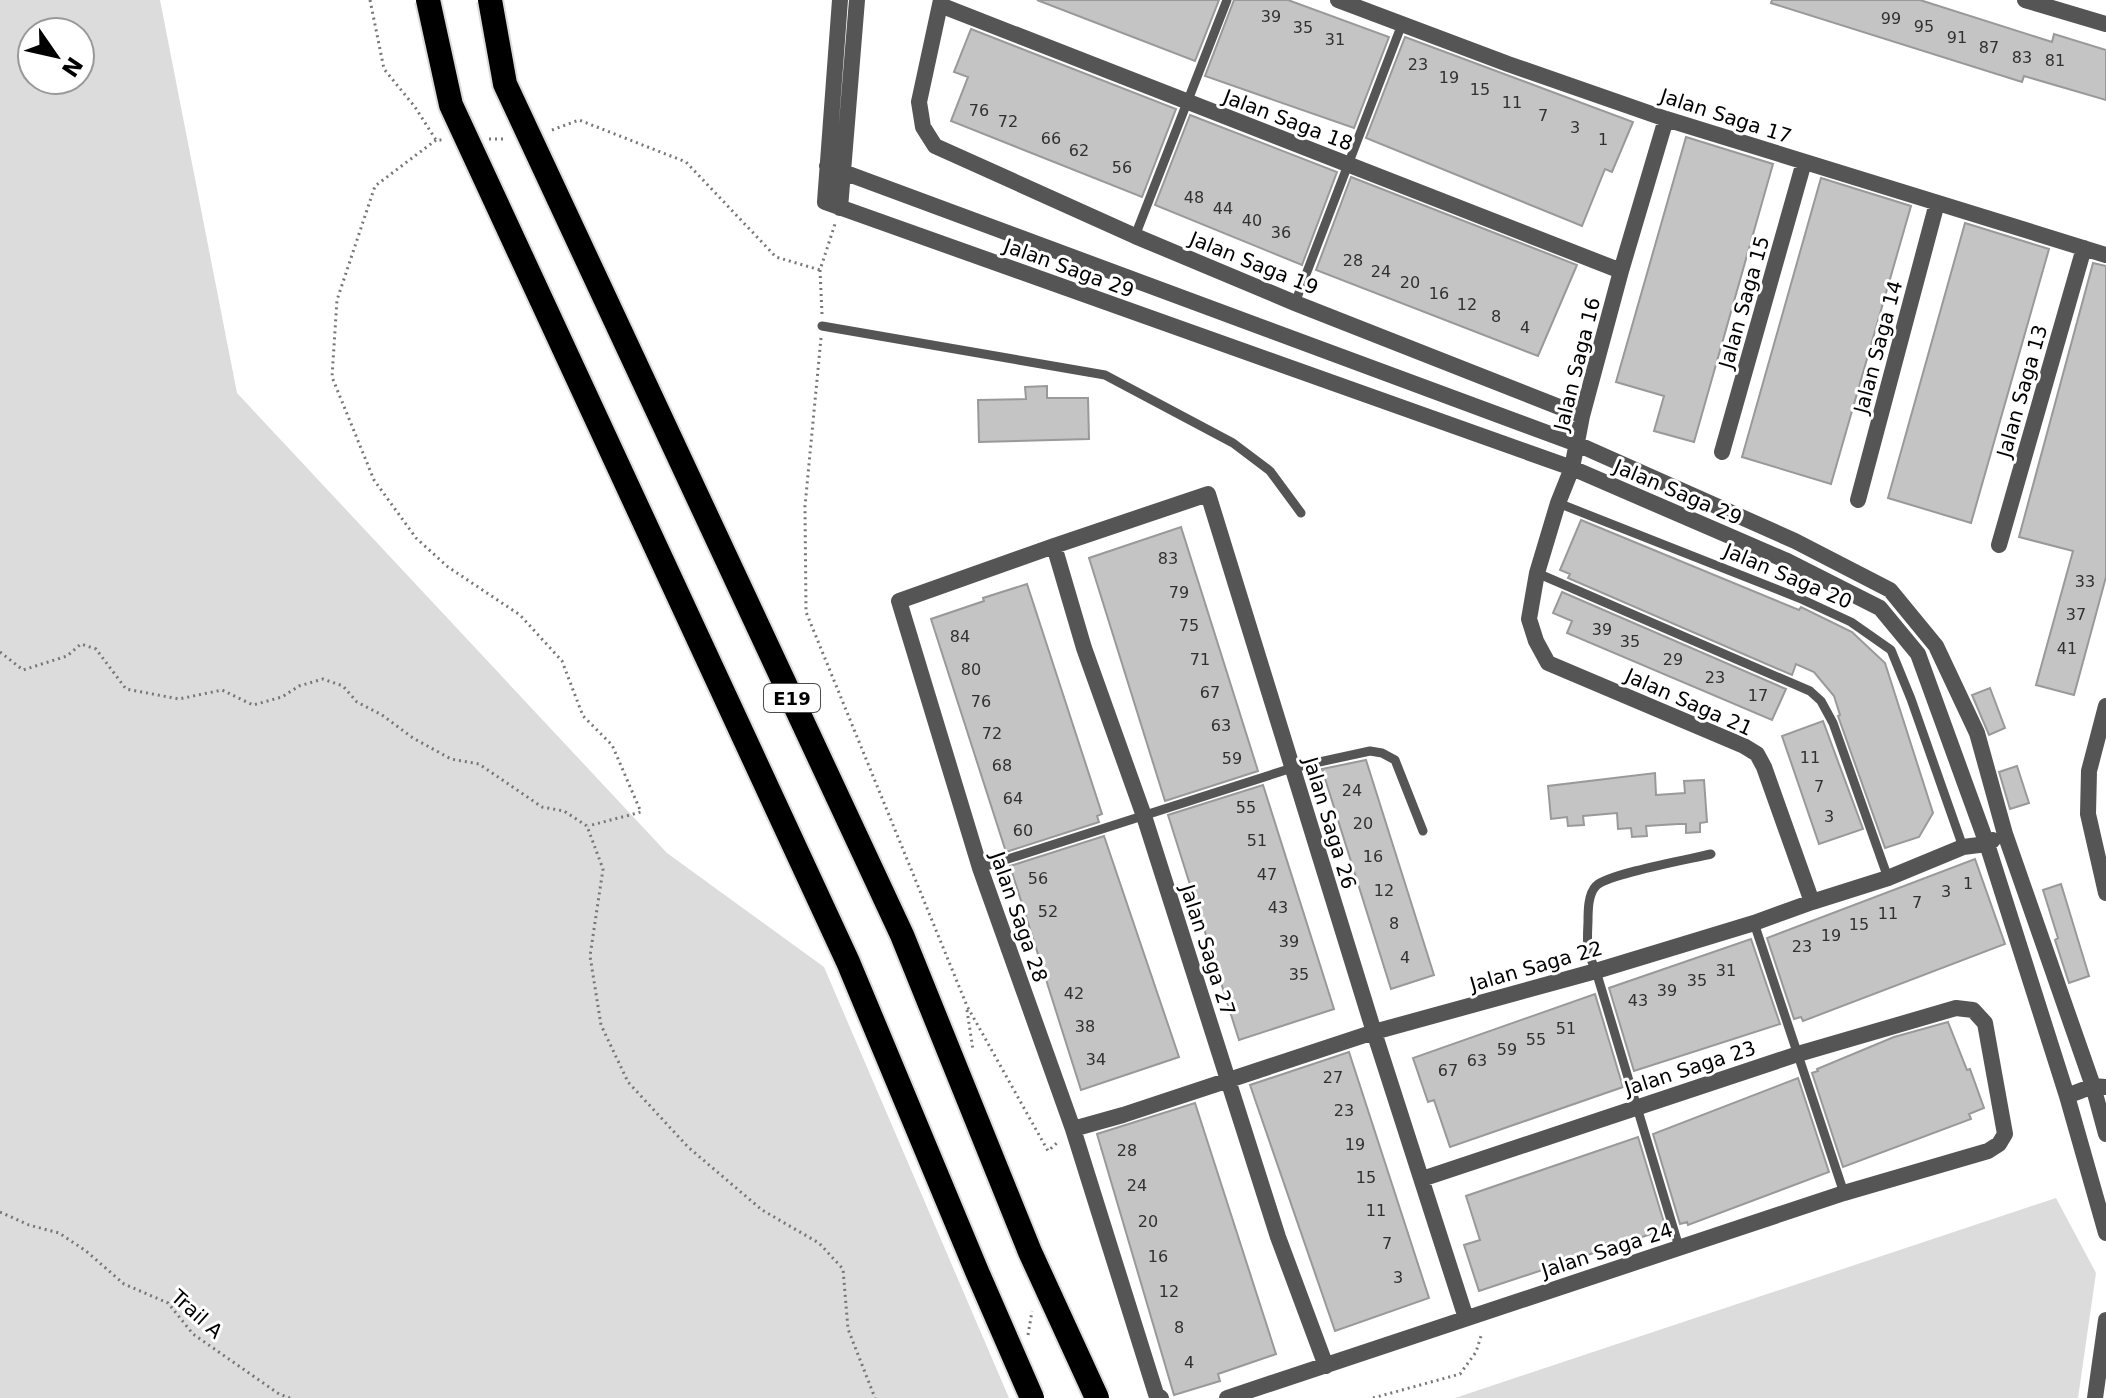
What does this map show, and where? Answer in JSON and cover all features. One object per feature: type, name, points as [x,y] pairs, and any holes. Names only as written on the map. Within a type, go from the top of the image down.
[{"type":"highway","name":"E19","points":[[428,0],[451,105],[848,962],[1032,1398]]},
{"type":"highway","name":"E19","points":[[490,0],[505,84],[902,935],[1030,1252],[1097,1398]]},
{"type":"street","points":[[835,169],[840,0]]},
{"type":"street","points":[[832,205],[857,0]]},
{"type":"street","name":"Jalan Saga 17","points":[[1338,0],[1666,119],[2106,255]]},
{"type":"street","points":[[2025,0],[2050,3],[2106,24]]},
{"type":"street","name":"Jalan Saga 18","points":[[941,2],[1187,102],[1621,271]]},
{"type":"street","name":"Jalan Saga 19","points":[[941,2],[919,102],[923,127],[935,146],[1135,236],[1295,303],[1582,416]]},
{"type":"street","name":"Jalan Saga 16","points":[[1529,619],[1537,573],[1572,468],[1582,416],[1621,271],[1666,119]]},
{"type":"street","name":"Jalan Saga 15","points":[[1722,452],[1804,162]]},
{"type":"street","name":"Jalan Saga 29","points":[[835,169],[1577,444],[1795,541],[1890,590],[1936,646],[1977,733],[2005,834],[2100,1087],[2106,1134]]},
{"type":"street","name":"Jalan Saga 14","points":[[1858,500],[1937,203]]},
{"type":"street","name":"Jalan Saga 29","points":[[832,205],[1572,468],[1785,560],[1880,608],[1918,654],[1987,844],[2067,1096],[2106,1233]]},
{"type":"street","name":"Jalan Saga 13","points":[[1999,545],[2084,248]]},
{"type":"street","name":"Jalan Saga 26","points":[[1054,546],[1208,494],[1374,1032],[1422,1179],[1472,1316]]},
{"type":"street","name":"Jalan Saga 28","points":[[1054,546],[899,601],[980,868],[1073,1129],[1156,1394],[1161,1398]]},
{"type":"street","name":"Jalan Saga 27","points":[[1054,546],[1084,648],[1144,816],[1278,1237],[1326,1366]]},
{"type":"street","name":"Jalan Saga 21","points":[[1529,619],[1548,663],[1757,754],[1812,902]]},
{"type":"street","points":[[2106,706],[2089,771],[2088,814],[2106,893]]},
{"type":"street","points":[[2089,771],[2106,776]]},
{"type":"street","name":"Jalan Saga 22","points":[[1073,1129],[1374,1032],[1596,971],[1754,923],[1888,878],[1963,847],[1987,844],[2005,834]]},
{"type":"street","name":"Jalan Saga 23","points":[[1422,1179],[1798,1054],[1956,1008],[1973,1010],[1985,1023],[2005,1134],[1999,1144]]},
{"type":"street","points":[[2067,1096],[2100,1087]]},
{"type":"street","name":"Jalan Saga 24","points":[[1227,1398],[1844,1193],[1988,1151],[1999,1144]]},
{"type":"street","points":[[2095,1398],[2106,1320]]},
{"type":"lane","points":[[1135,236],[1227,0]]},
{"type":"lane","points":[[1295,303],[1402,24]]},
{"type":"lane","points":[[822,326],[1105,375],[1233,443],[1270,471],[1301,513]]},
{"type":"lane","name":"Jalan Saga 20","points":[[1558,503],[1799,598],[1851,622],[1891,650],[1963,847]]},
{"type":"lane","points":[[1537,573],[1816,695],[1833,723],[1888,878]]},
{"type":"lane","points":[[980,868],[1292,768],[1370,751],[1395,760],[1423,831]]},
{"type":"lane","points":[[1679,1247],[1596,971],[1587,951],[1591,893],[1598,883],[1615,877],[1711,854]]},
{"type":"lane","points":[[1754,923],[1844,1193]]},
{"type":"path","points":[[370,0],[384,69],[415,107],[436,140]]},
{"type":"path","points":[[541,134],[579,120],[686,162],[776,257],[820,270]]},
{"type":"path","points":[[482,139],[513,139]]},
{"type":"path","points":[[452,140],[436,140],[375,186],[337,300],[332,377],[374,480],[416,538],[448,567],[520,615],[562,661],[583,716],[612,745],[641,812],[587,826]]},
{"type":"path","points":[[832,205],[820,270],[822,326],[805,506],[806,612],[967,1006],[1048,1151],[1073,1129]]},
{"type":"path","points":[[0,652],[23,670],[67,656],[81,644],[96,649],[126,689],[179,699],[222,690],[253,705],[282,697],[299,686],[323,679],[343,686],[357,702],[382,715],[413,738],[451,759],[479,764],[542,807],[564,811],[587,826],[603,869],[590,956],[601,1025],[628,1082],[688,1147],[762,1210],[819,1243],[843,1269],[848,1329],[875,1398]]},
{"type":"path","name":"Trail A","points":[[0,1212],[29,1225],[59,1233],[86,1251],[124,1284],[168,1303],[193,1334],[279,1394],[290,1398]]},
{"type":"path","points":[[1373,1398],[1460,1374],[1476,1352],[1483,1331],[1472,1316]]},
{"type":"shaded area","points":[[0,0],[160,0],[237,393],[667,853],[824,967],[1009,1398],[0,1398]]},
{"type":"shaded area","points":[[2056,1198],[2096,1273],[2078,1398],[1455,1398]]},
{"type":"building","points":[[1037,0],[1219,0],[1195,61]]},
{"type":"building","points":[[1234,0],[1288,0],[1389,37],[1354,128],[1205,76]]},
{"type":"building","points":[[1772,0],[1920,0],[2052,42],[2054,34],[2106,50],[2106,100],[2024,76],[2022,82],[1771,3]]},
{"type":"building","points":[[971,29],[1176,109],[1142,197],[951,121],[968,77],[954,72]]},
{"type":"building","points":[[1405,37],[1633,122],[1612,172],[1605,169],[1582,226],[1366,138]]},
{"type":"building","points":[[1190,115],[1337,172],[1302,265],[1155,205]]},
{"type":"building","points":[[1686,137],[1773,164],[1694,442],[1654,431],[1664,396],[1616,382]]},
{"type":"building","points":[[1351,177],[1577,265],[1538,356],[1316,270]]},
{"type":"building","points":[[1821,178],[1911,206],[1831,484],[1742,457]]},
{"type":"building","points":[[1965,223],[2049,249],[1971,523],[1888,498]]},
{"type":"building","points":[[2093,263],[2106,266],[2106,577],[2074,695],[2036,685],[2073,551],[2019,537]]},
{"type":"building","points":[[1047,386],[1047,398],[1088,398],[1089,439],[979,442],[978,400],[1026,399],[1025,387]]},
{"type":"building","points":[[1581,520],[1799,610],[1801,607],[1852,632],[1885,663],[1933,813],[1919,837],[1885,848],[1838,716],[1834,696],[1814,672],[1796,664],[1792,675],[1568,578],[1570,574],[1560,570]]},
{"type":"building","points":[[1181,527],[1258,771],[1165,801],[1089,558]]},
{"type":"building","points":[[1027,584],[1102,814],[1097,816],[1099,822],[1006,852],[931,619]]},
{"type":"building","points":[[1562,592],[1786,689],[1772,720],[1567,633],[1572,621],[1553,613]]},
{"type":"building","points":[[1990,688],[2005,728],[1989,735],[1972,695]]},
{"type":"building","points":[[1823,721],[1863,829],[1819,844],[1782,736]]},
{"type":"building","points":[[1366,760],[1434,975],[1391,989],[1322,769]]},
{"type":"building","points":[[2017,766],[2029,803],[2010,809],[1999,772]]},
{"type":"building","points":[[1655,773],[1656,795],[1685,793],[1684,781],[1704,780],[1707,822],[1700,823],[1700,832],[1686,833],[1686,824],[1646,826],[1647,836],[1632,837],[1631,828],[1618,829],[1617,813],[1583,816],[1584,825],[1568,826],[1567,817],[1551,819],[1548,786]]},
{"type":"building","points":[[1263,785],[1334,1009],[1239,1040],[1168,815]]},
{"type":"building","points":[[1104,836],[1179,1057],[1081,1090],[1010,866]]},
{"type":"building","points":[[1975,859],[2005,944],[1803,1021],[1801,1017],[1794,1019],[1767,938]]},
{"type":"building","points":[[2061,884],[2089,976],[2069,983],[2043,890]]},
{"type":"building","points":[[1751,939],[1780,1024],[1634,1071],[1609,988]]},
{"type":"building","points":[[1595,994],[1623,1087],[1450,1147],[1434,1100],[1428,1102],[1413,1058]]},
{"type":"building","points":[[1948,1022],[1984,1108],[1969,1114],[1971,1119],[1843,1167],[1812,1073],[1894,1037]]},
{"type":"building","points":[[1349,1052],[1429,1298],[1335,1331],[1250,1085]]},
{"type":"building","points":[[1798,1078],[1829,1172],[1688,1225],[1687,1222],[1680,1224],[1653,1134]]},
{"type":"building","points":[[1195,1103],[1276,1354],[1218,1374],[1220,1381],[1174,1395],[1097,1134]]},
{"type":"building","points":[[1638,1137],[1666,1229],[1479,1291],[1464,1245],[1480,1240],[1466,1196]]}]
